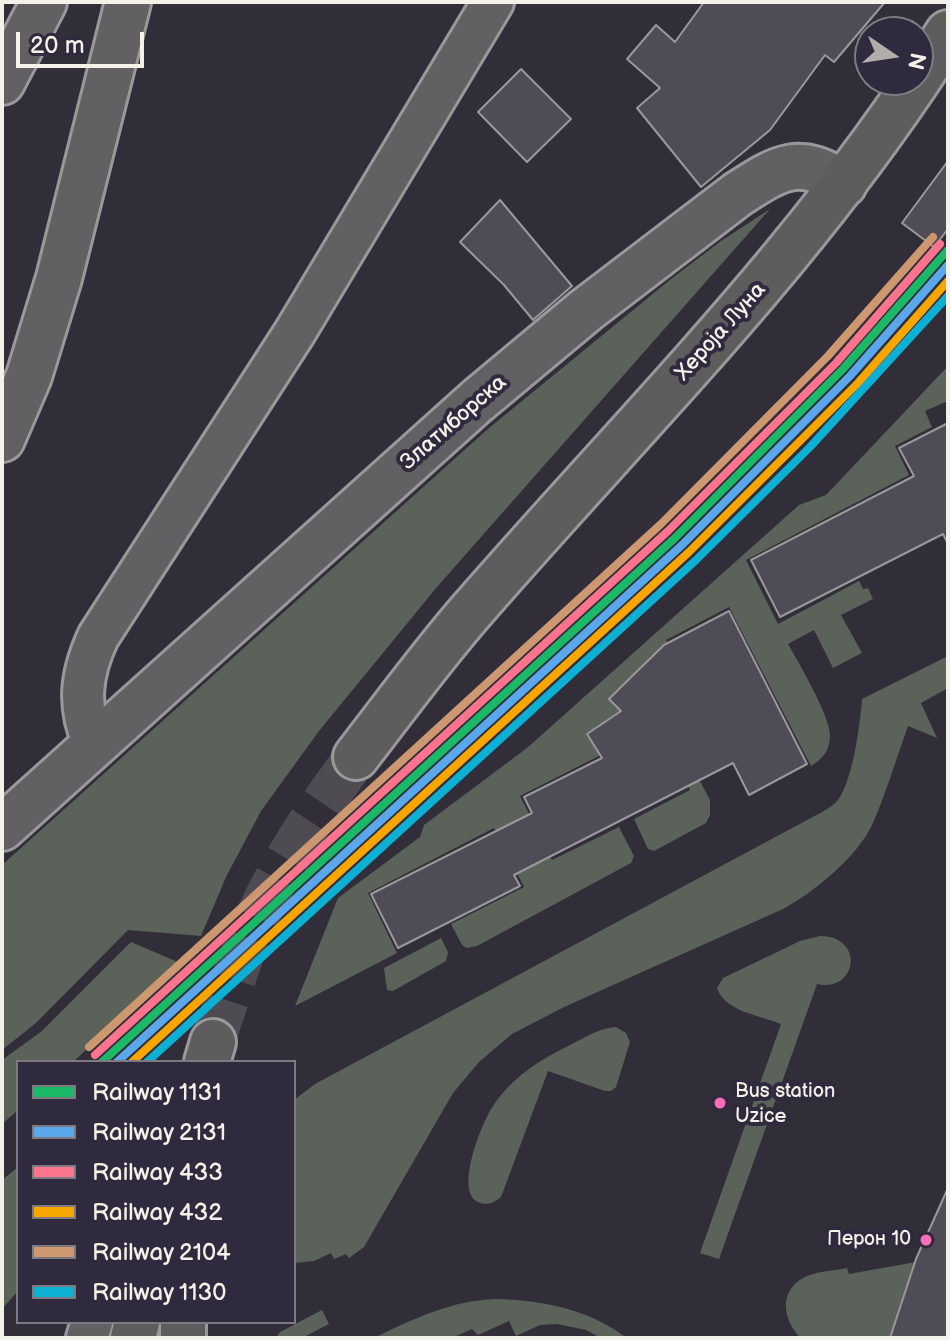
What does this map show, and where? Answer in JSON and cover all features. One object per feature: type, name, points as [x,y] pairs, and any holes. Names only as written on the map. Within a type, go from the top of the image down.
[{"type":"main road","name":"Хероја Луна","points":[[356,757],[471,611],[775,271],[844,184],[948,33]]},
{"type":"street","points":[[2,82],[44,2]]},
{"type":"street","points":[[2,439],[29,376],[59,278],[128,2]]},
{"type":"street","points":[[94,744],[86,727],[81,702],[85,671],[98,637],[287,345],[493,2]]},
{"type":"street","name":"Златиборска","points":[[2,828],[477,401],[586,310],[738,194],[771,175],[804,165],[825,171],[844,184]]},
{"type":"shaded area","points":[[770,209],[437,587],[319,731],[261,811],[226,877],[201,936],[128,930],[36,1023],[2,1050],[2,865],[489,428],[671,279]]},
{"type":"shaded area","points":[[948,366],[948,401],[925,411],[932,427],[895,446],[909,475],[746,560],[778,624],[859,581],[863,589],[868,588],[873,599],[841,615],[862,653],[833,668],[814,630],[788,644],[829,727],[829,746],[819,760],[811,766],[729,607],[666,640],[679,665],[647,682],[710,800],[710,815],[706,823],[654,851],[648,849],[634,819],[690,790],[658,726],[520,796],[552,860],[619,827],[634,856],[631,863],[477,946],[467,948],[462,945],[451,924],[524,887],[494,828],[368,893],[397,953],[295,1006],[338,898],[420,837],[424,825],[527,748],[799,505],[826,495]]},
{"type":"shaded area","points":[[948,656],[948,688],[921,703],[937,738],[908,726],[872,825],[856,849],[833,873],[783,909],[564,1007],[512,1034],[479,1062],[453,1093],[364,1247],[349,1258],[346,1254],[334,1259],[331,1253],[314,1261],[296,1263],[296,1098],[315,1084],[830,807],[843,791],[852,766],[862,699]]},
{"type":"shaded area","points":[[820,936],[834,938],[844,945],[850,954],[848,973],[831,985],[817,984],[719,1259],[700,1253],[781,1024],[735,1008],[717,988],[723,978],[800,941]]},
{"type":"shaded area","points":[[441,938],[448,952],[446,961],[393,991],[387,990],[384,968]]},
{"type":"shaded area","points":[[131,942],[180,963],[75,1060],[16,1060],[16,1112],[2,1124],[2,1060],[42,1031]]},
{"type":"shaded area","points":[[616,1027],[626,1033],[630,1042],[616,1087],[605,1091],[548,1071],[501,1197],[490,1203],[478,1202],[471,1195],[469,1185],[472,1156],[483,1126],[500,1096],[527,1070],[548,1056],[592,1034]]},
{"type":"shaded area","points":[[16,1169],[16,1293],[2,1309],[2,1180]]},
{"type":"shaded area","points":[[916,1262],[902,1338],[801,1338],[790,1323],[787,1299],[795,1284],[803,1278],[847,1268],[849,1274]]},
{"type":"shaded area","points":[[495,1299],[530,1301],[581,1313],[627,1338],[601,1338],[586,1330],[557,1324],[540,1325],[516,1336],[509,1321],[478,1335],[472,1329],[452,1338],[376,1337],[448,1307]]},
{"type":"shaded area","points":[[322,1310],[329,1324],[302,1338],[276,1338],[280,1332]]},
{"type":"building","points":[[704,2],[885,2],[873,16],[854,16],[854,38],[834,62],[825,55],[770,130],[701,187],[637,108],[660,88],[627,59],[656,25],[675,42]]},
{"type":"building","points":[[521,69],[571,119],[527,162],[478,112]]},
{"type":"building","points":[[948,161],[948,229],[934,247],[902,223]]},
{"type":"building","points":[[500,200],[572,286],[533,320],[504,285],[460,242]]},
{"type":"building","points":[[948,423],[948,544],[943,534],[780,617],[751,560],[914,476],[899,448]]},
{"type":"building","points":[[729,611],[807,764],[749,795],[733,763],[514,875],[520,886],[398,948],[371,894],[532,813],[524,797],[602,758],[587,734],[621,711],[609,699],[664,645]]},
{"type":"building","points":[[948,1188],[948,1338],[890,1338],[916,1259]]},
{"type":"tunnel","points":[[213,1042],[240,960],[265,900],[303,833],[356,757]]},
{"type":"rail line","name":"2104","points":[[89,1047],[661,524],[828,356],[933,237]]},
{"type":"rail line","name":"433","points":[[95,1055],[668,531],[836,363],[940,244]]},
{"type":"rail line","name":"1131","points":[[104,1060],[675,538],[843,369],[948,250]]},
{"type":"rail line","name":"2131","points":[[119,1060],[682,545],[850,376],[948,265]]},
{"type":"rail line","name":"432","points":[[134,1060],[689,552],[858,383],[948,281]]},
{"type":"rail line","name":"1130","points":[[149,1060],[696,560],[810,447],[948,296]]},
{"type":"place","name":"Bus station Uzice","points":[[720,1103]]},
{"type":"place","name":"Перон 10","points":[[926,1240]]}]
